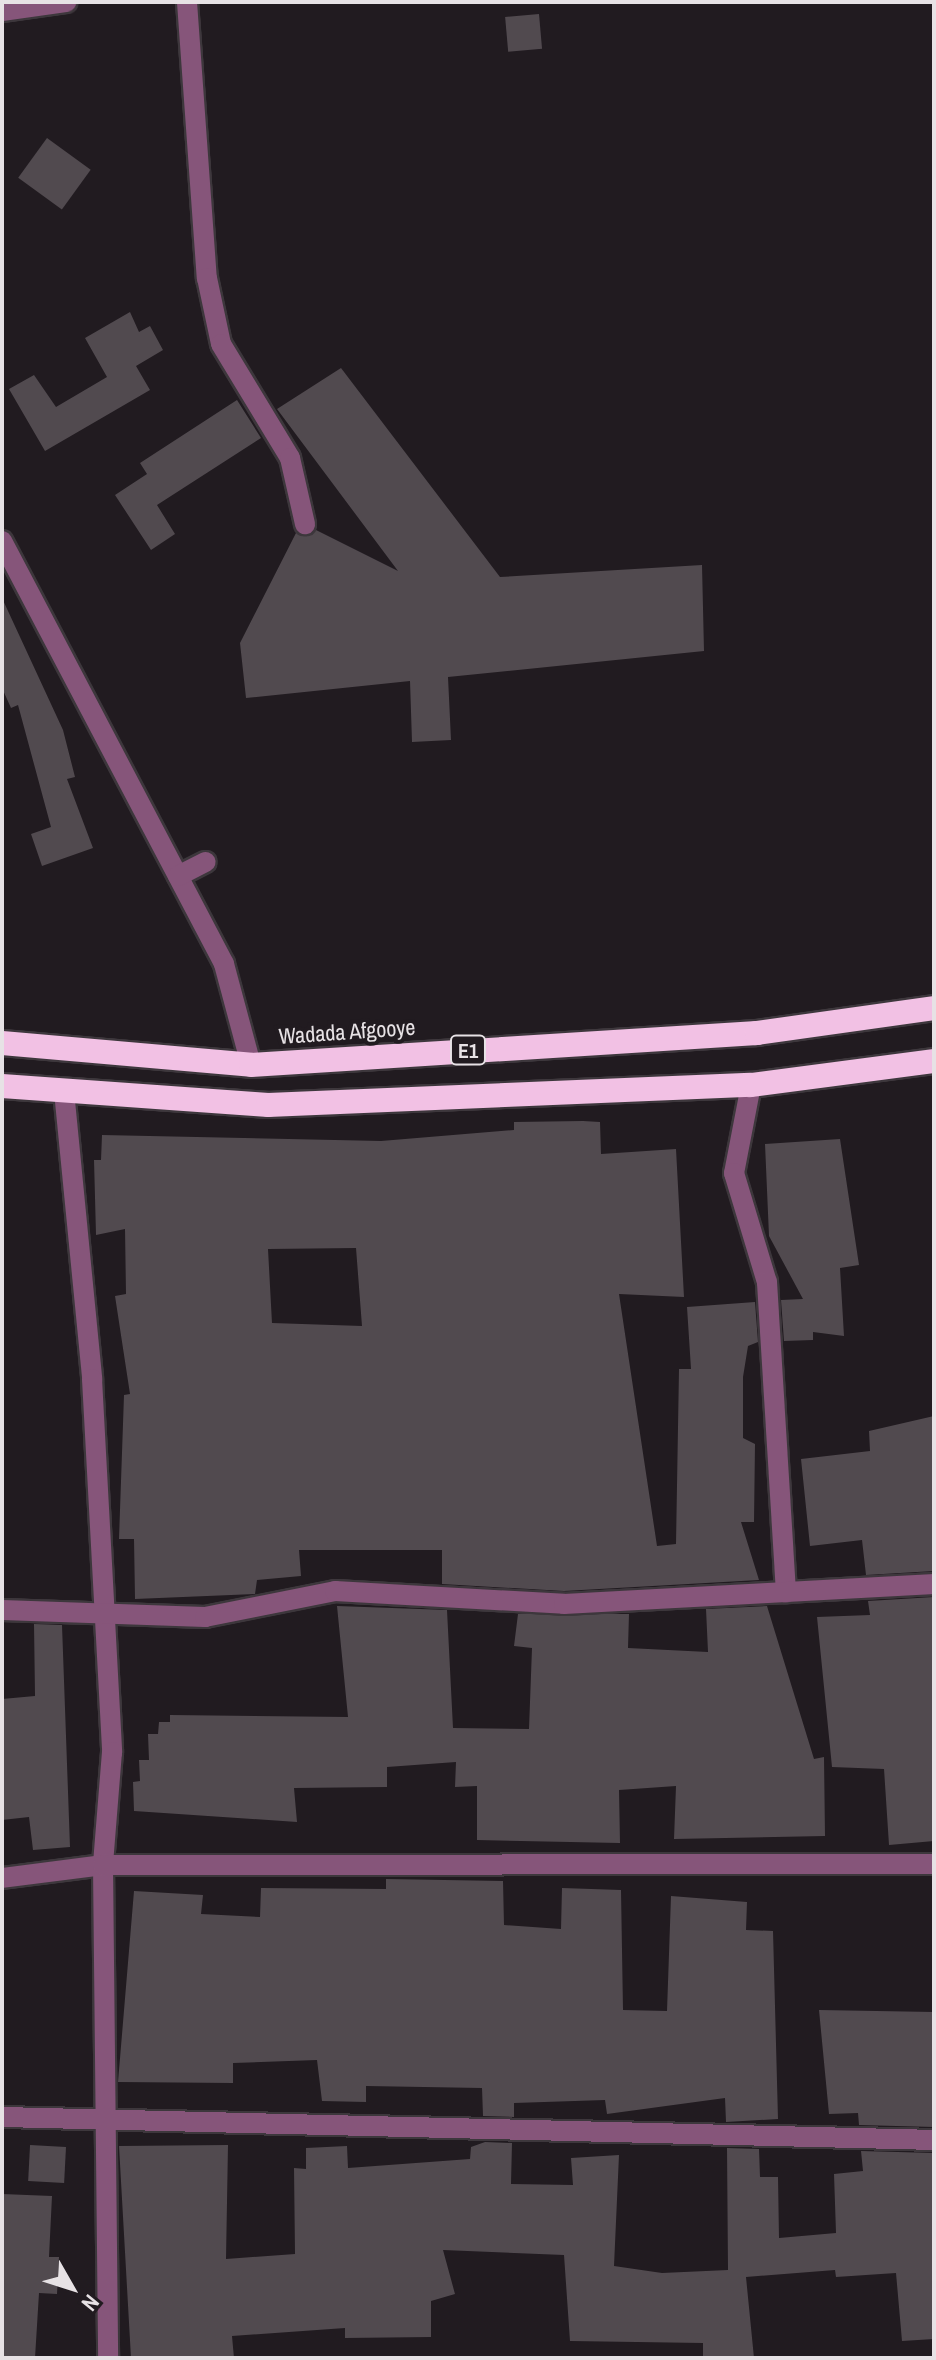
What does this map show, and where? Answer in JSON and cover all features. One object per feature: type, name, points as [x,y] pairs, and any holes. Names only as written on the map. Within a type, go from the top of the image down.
[{"type":"highway","name":"Wadada Afgooye","points":[[2,1043],[251,1065],[757,1033],[934,1008]]},
{"type":"highway","name":"E1","points":[[2,1086],[268,1105],[751,1085],[934,1061]]},
{"type":"street","points":[[2,11],[66,2]]},
{"type":"street","points":[[187,2],[207,278],[221,344],[290,458],[305,524]]},
{"type":"street","points":[[2,541],[224,964],[251,1065]]},
{"type":"street","points":[[178,876],[206,862]]},
{"type":"street","points":[[751,1085],[734,1173],[767,1282],[786,1592]]},
{"type":"street","points":[[64,1091],[92,1379],[112,1752],[103,1865],[110,2125],[108,2358]]},
{"type":"street","points":[[2,1610],[105,1608],[205,1617],[335,1591],[564,1604],[934,1584]]},
{"type":"street","points":[[2,1878],[103,1865],[934,1864]]},
{"type":"street","points":[[2,2117],[110,2125],[934,2140]]},
{"type":"building","points":[[539,14],[542,49],[508,52],[505,17]]},
{"type":"building","points":[[47,138],[91,170],[62,209],[18,178]]},
{"type":"building","points":[[130,312],[139,332],[150,326],[163,350],[136,366],[150,390],[45,451],[9,389],[34,375],[56,407],[107,377],[85,338]]},
{"type":"building","points":[[341,368],[500,577],[702,565],[704,651],[448,677],[451,740],[412,742],[410,681],[246,698],[240,643],[296,533],[316,530],[398,571],[277,409]]},
{"type":"building","points":[[237,400],[261,438],[157,505],[175,534],[151,550],[115,495],[147,474],[140,463]]},
{"type":"building","points":[[2,598],[63,730],[75,777],[67,779],[93,848],[42,866],[31,834],[51,827],[18,705],[11,708],[2,688]]},
{"type":"building","points":[[514,1122],[600,1122],[601,1154],[676,1149],[684,1297],[619,1294],[657,1546],[676,1544],[679,1369],[691,1369],[687,1307],[755,1302],[758,1342],[748,1346],[743,1377],[743,1438],[755,1444],[754,1522],[741,1522],[759,1580],[564,1591],[442,1584],[442,1550],[299,1550],[301,1576],[257,1580],[255,1594],[135,1599],[134,1539],[119,1539],[124,1395],[130,1394],[115,1296],[126,1294],[125,1229],[96,1235],[94,1160],[101,1160],[102,1135],[381,1141],[514,1130]],"holes":[[[356,1248],[362,1326],[272,1323],[268,1249]]]},
{"type":"building","points":[[840,1139],[859,1265],[840,1268],[844,1336],[813,1332],[813,1340],[784,1341],[781,1300],[803,1299],[769,1236],[765,1144]]},
{"type":"building","points":[[934,1416],[934,1571],[866,1575],[862,1540],[810,1546],[801,1459],[870,1451],[869,1431]]},
{"type":"building","points":[[934,1597],[934,1841],[889,1845],[884,1769],[832,1767],[817,1617],[870,1615],[868,1601]]},
{"type":"building","points":[[337,1606],[447,1610],[453,1728],[529,1729],[532,1648],[514,1646],[518,1614],[629,1614],[628,1648],[708,1652],[706,1609],[767,1606],[814,1759],[824,1757],[825,1836],[674,1839],[676,1786],[619,1790],[620,1843],[477,1840],[477,1786],[455,1787],[456,1762],[387,1767],[387,1787],[294,1788],[297,1822],[134,1811],[133,1782],[140,1781],[139,1760],[149,1760],[148,1734],[158,1734],[159,1722],[170,1722],[170,1715],[348,1717]]},
{"type":"building","points":[[34,1624],[62,1625],[70,1847],[33,1850],[29,1817],[2,1820],[2,1699],[35,1696]]},
{"type":"building","points":[[386,1879],[503,1881],[504,1925],[561,1929],[562,1888],[621,1890],[623,2010],[667,2011],[671,1896],[747,1902],[746,1930],[773,1931],[778,2119],[726,2122],[725,2098],[607,2114],[605,2100],[514,2103],[514,2117],[483,2116],[482,2088],[366,2086],[366,2102],[322,2101],[317,2060],[233,2063],[233,2083],[118,2082],[134,1891],[203,1895],[201,1914],[260,1917],[261,1888],[386,1889]]},
{"type":"building","points":[[819,2010],[934,2012],[934,2127],[859,2125],[858,2113],[829,2114]]},
{"type":"building","points":[[485,2142],[512,2143],[511,2184],[573,2185],[571,2158],[619,2155],[614,2266],[662,2273],[728,2270],[727,2148],[759,2149],[760,2177],[778,2177],[779,2238],[836,2233],[834,2174],[863,2171],[861,2151],[934,2153],[934,2339],[902,2341],[896,2273],[836,2277],[835,2270],[746,2277],[754,2358],[703,2358],[703,2343],[570,2341],[564,2255],[443,2250],[455,2294],[431,2301],[431,2337],[345,2338],[345,2328],[232,2336],[234,2358],[131,2358],[119,2146],[228,2145],[226,2259],[295,2254],[294,2168],[306,2169],[306,2148],[347,2146],[348,2168],[470,2159],[471,2147]]},
{"type":"building","points":[[30,2145],[66,2147],[64,2183],[28,2181]]},
{"type":"building","points":[[2,2194],[52,2196],[49,2257],[59,2257],[57,2294],[39,2293],[35,2358],[2,2358]]}]
